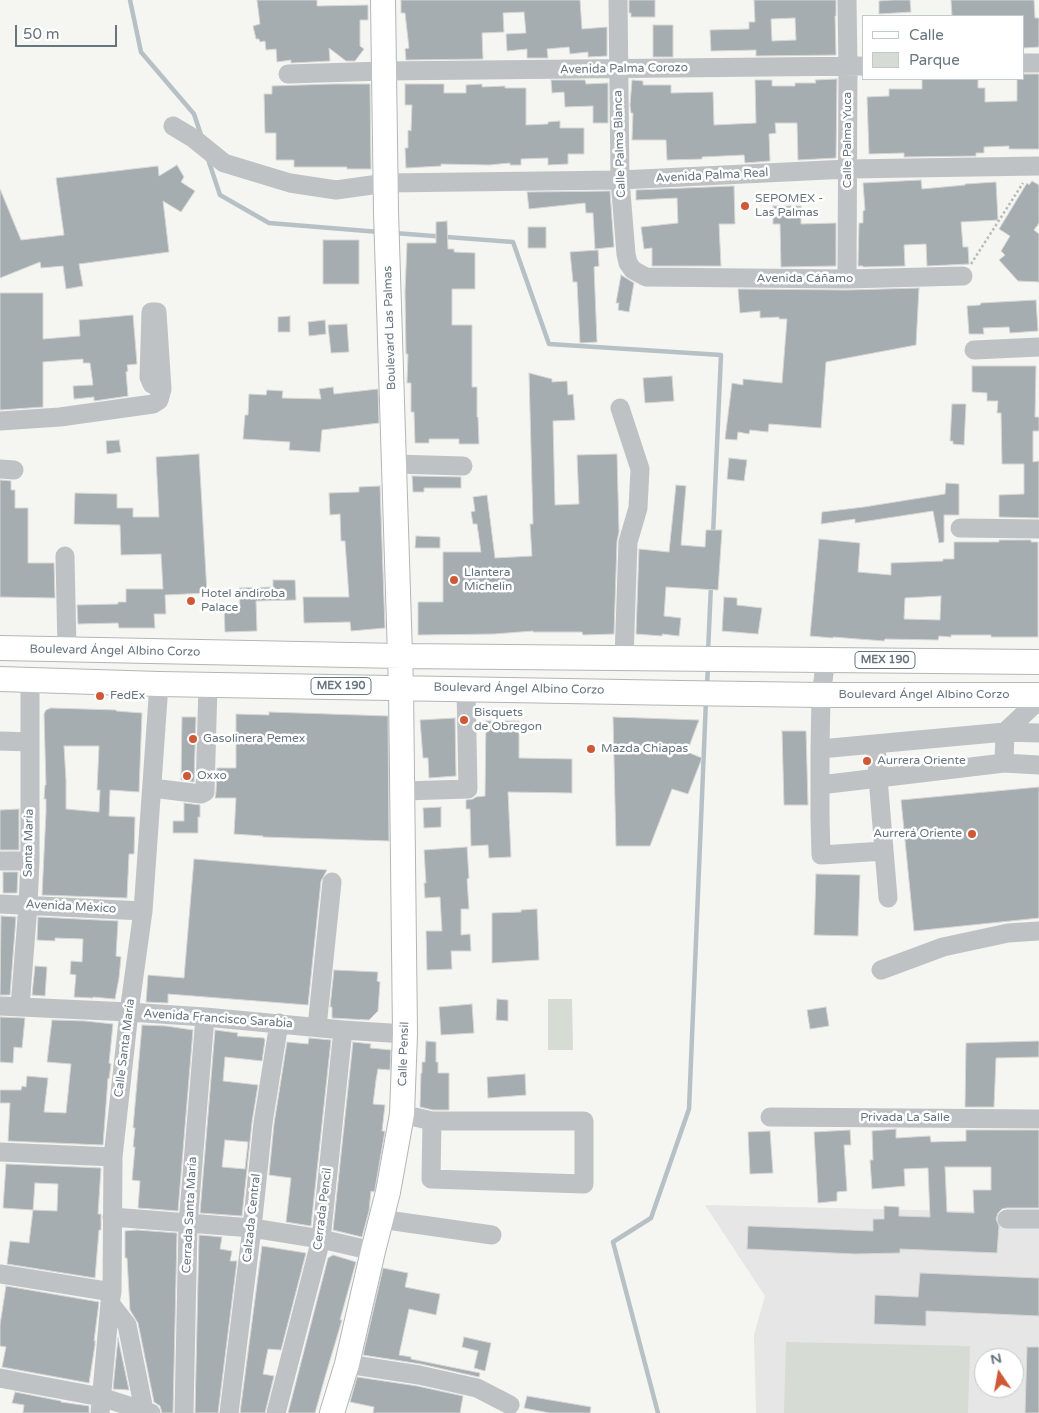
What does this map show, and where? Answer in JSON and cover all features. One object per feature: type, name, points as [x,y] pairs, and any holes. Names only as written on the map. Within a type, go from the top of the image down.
[{"type":"main road","name":"Boulevard Las Palmas","points":[[383,0],[386,212],[401,687]]},
{"type":"main road","name":"Boulevard Ángel Albino Corzo","points":[[0,648],[400,656],[1039,662]]},
{"type":"main road","name":"Boulevard Ángel Albino Corzo","points":[[0,679],[208,685],[822,695],[1039,695]]},
{"type":"main road","name":"Calle Pensil","points":[[332,1413],[347,1364],[372,1250],[388,1192],[402,1114],[405,1034],[401,687]]},
{"type":"street","name":"Calle Palma Blanca","points":[[618,0],[620,180],[626,254],[632,270],[646,277]]},
{"type":"street","name":"Calle Palma Yuca","points":[[847,0],[855,66],[848,169],[847,279]]},
{"type":"street","points":[[1024,63],[1039,62]]},
{"type":"street","name":"Avenida Palma Corozo","points":[[288,74],[384,71],[855,66]]},
{"type":"street","name":"Avenida Palma Real","points":[[173,126],[192,138],[224,164],[290,183],[336,190],[386,182],[620,180],[848,169],[1033,172]]},
{"type":"street","name":"Avenida Cáñamo","points":[[646,277],[847,279],[963,276]]},
{"type":"street","points":[[974,350],[1039,347]]},
{"type":"street","points":[[0,421],[60,417],[153,404],[159,400],[162,389]]},
{"type":"street","points":[[620,408],[640,469],[638,508],[628,542],[624,658]]},
{"type":"street","points":[[395,464],[463,466]]},
{"type":"street","points":[[960,528],[1039,529]]},
{"type":"street","points":[[64,556],[68,650]]},
{"type":"street","points":[[826,659],[822,695],[820,749],[822,855],[884,851]]},
{"type":"street","name":"Santa María","points":[[20,1007],[30,861],[30,680]]},
{"type":"street","name":"Calle Santa María","points":[[100,1405],[111,1298],[113,1157],[142,911],[159,684]]},
{"type":"street","points":[[152,788],[201,794],[205,792],[208,685]]},
{"type":"street","points":[[403,791],[468,789],[466,688]]},
{"type":"street","points":[[1004,763],[1005,732],[1039,700]]},
{"type":"street","points":[[820,749],[1005,732],[1039,733]]},
{"type":"street","points":[[0,741],[30,742]]},
{"type":"street","points":[[876,744],[888,898]]},
{"type":"street","points":[[820,785],[1004,763],[1039,765]]},
{"type":"street","points":[[0,861],[30,861]]},
{"type":"street","points":[[317,1027],[332,882]]},
{"type":"street","name":"Avenida México","points":[[0,904],[142,911]]},
{"type":"street","points":[[881,970],[943,947],[1008,933],[1039,931]]},
{"type":"street","name":"Avenida Francisco Sarabia","points":[[0,1006],[205,1017],[405,1034]]},
{"type":"street","name":"Cerrada Santa María","points":[[184,1413],[188,1224],[205,1017]]},
{"type":"street","name":"Calzada Central","points":[[229,1413],[263,1123],[279,1023]]},
{"type":"street","name":"Cerrada Pencil","points":[[276,1413],[321,1239],[343,1030]]},
{"type":"street","points":[[402,1114],[432,1120],[584,1121],[584,1184],[431,1179],[432,1120]]},
{"type":"street","name":"Privada La Salle","points":[[770,1117],[1039,1119]]},
{"type":"street","points":[[0,1152],[113,1157]]},
{"type":"street","points":[[112,1218],[252,1228],[321,1239],[372,1250]]},
{"type":"street","points":[[380,1219],[492,1235]]},
{"type":"street","points":[[1007,1219],[1039,1219]]},
{"type":"street","points":[[0,1274],[111,1298],[127,1325],[147,1412],[100,1405],[0,1378]]},
{"type":"street","points":[[347,1364],[419,1375],[477,1388],[510,1405]]},
{"type":"path","points":[[963,276],[1033,172]]},
{"type":"shaded area","points":[[705,1205],[1039,1213],[1039,1413],[756,1413],[754,1335],[765,1296]]},
{"type":"green space","points":[[548,999],[572,999],[573,1050],[548,1050]]},
{"type":"green space","points":[[786,1342],[970,1346],[968,1413],[784,1413]]},
{"type":"building","points":[[257,0],[317,0],[317,6],[368,5],[368,20],[360,20],[360,46],[364,49],[355,61],[346,61],[329,48],[330,61],[291,63],[291,60],[277,62],[276,49],[266,50],[265,41],[260,42],[259,39],[256,39],[253,26],[260,24]]},
{"type":"building","points":[[401,0],[580,0],[582,29],[607,27],[607,56],[588,57],[588,52],[570,54],[569,47],[547,49],[548,58],[527,58],[527,49],[507,51],[506,34],[526,33],[524,12],[503,13],[504,32],[482,33],[483,59],[406,60],[405,49],[409,48],[405,13],[401,13]]},
{"type":"building","points":[[629,0],[655,0],[655,17],[631,17],[631,13],[629,13]]},
{"type":"building","points":[[754,0],[836,0],[836,55],[756,56],[756,50],[711,51],[710,30],[749,29],[749,22],[755,22]],"holes":[[[795,18],[796,40],[772,41],[771,19]]]},
{"type":"building","points":[[910,0],[911,12],[879,14],[879,1]]},
{"type":"building","points":[[951,0],[1034,0],[1035,18],[1039,18],[1039,47],[1024,48],[1024,15],[952,15]]},
{"type":"building","points":[[653,25],[673,25],[673,57],[653,57]]},
{"type":"building","points":[[1024,74],[1039,74],[1039,149],[1009,149],[1009,146],[984,147],[984,153],[976,153],[976,156],[904,157],[904,153],[869,154],[867,97],[889,96],[889,89],[922,89],[922,80],[978,80],[978,88],[985,88],[985,102],[1017,101],[1017,80],[1024,80]]},
{"type":"building","points":[[837,79],[836,158],[798,160],[797,123],[775,123],[776,133],[769,134],[770,161],[745,163],[744,155],[667,160],[666,140],[632,140],[633,113],[631,113],[630,105],[632,80],[643,81],[643,85],[671,85],[671,93],[713,92],[714,125],[756,123],[755,80],[772,80],[772,86],[795,86],[795,83],[816,83],[815,80]]},
{"type":"building","points":[[551,80],[585,80],[586,84],[608,83],[608,123],[593,123],[593,106],[565,107],[564,92],[552,93]]},
{"type":"building","points":[[370,84],[371,169],[294,167],[294,160],[276,160],[276,133],[265,133],[264,94],[272,94],[272,86]]},
{"type":"building","points":[[405,84],[444,84],[444,93],[466,93],[466,85],[482,84],[482,87],[505,86],[505,88],[526,88],[526,125],[548,124],[548,122],[560,121],[560,128],[584,128],[584,154],[568,154],[568,164],[548,165],[548,158],[521,159],[521,165],[510,165],[510,163],[489,165],[441,164],[441,166],[406,168],[405,148],[408,148],[408,130],[411,131],[412,105],[405,105]]},
{"type":"building","points":[[177,165],[184,177],[181,182],[195,191],[181,212],[163,201],[169,252],[79,264],[83,286],[66,289],[63,266],[41,268],[40,262],[0,278],[0,189],[21,240],[64,235],[56,178],[158,166],[159,176]]},
{"type":"building","points":[[921,180],[922,189],[996,182],[998,220],[961,222],[963,247],[968,247],[969,264],[927,266],[926,244],[904,245],[905,266],[858,266],[859,223],[863,223],[863,211],[865,210],[863,183]]},
{"type":"building","points":[[1032,181],[1039,185],[1039,223],[1034,230],[1039,234],[1039,282],[1018,281],[999,260],[1005,255],[1001,251],[1010,236],[999,229],[1027,183],[1029,185]]},
{"type":"building","points":[[734,186],[735,224],[719,224],[721,266],[652,266],[652,248],[644,249],[641,227],[678,223],[677,198],[636,200],[636,190]]},
{"type":"building","points":[[610,191],[614,247],[595,249],[593,213],[586,213],[585,203],[529,209],[527,192]]},
{"type":"building","points":[[773,206],[801,206],[801,224],[836,223],[836,266],[781,267],[780,224],[773,224]]},
{"type":"building","points":[[447,221],[448,249],[454,249],[454,252],[475,253],[475,289],[452,289],[452,325],[472,325],[472,387],[477,387],[479,444],[459,444],[459,439],[429,439],[429,443],[415,443],[414,412],[411,412],[411,383],[407,383],[408,354],[406,354],[405,292],[407,243],[436,243],[436,222]]},
{"type":"building","points":[[528,227],[546,227],[546,248],[528,248]]},
{"type":"building","points":[[323,240],[359,240],[359,284],[323,284]]},
{"type":"building","points":[[598,250],[599,266],[594,267],[597,342],[580,343],[577,282],[573,282],[570,252]]},
{"type":"building","points":[[621,275],[634,283],[629,312],[618,310],[619,303],[616,303]]},
{"type":"building","points":[[919,288],[916,345],[826,362],[821,428],[769,424],[768,432],[750,430],[749,434],[738,432],[737,440],[725,439],[732,383],[743,385],[743,379],[782,383],[787,319],[779,319],[779,317],[760,318],[760,311],[740,313],[738,289],[847,290]]},
{"type":"building","points":[[0,293],[43,293],[43,339],[80,336],[79,320],[133,315],[137,364],[127,365],[128,396],[94,401],[94,397],[74,399],[73,386],[93,385],[90,363],[83,363],[83,359],[43,362],[43,407],[0,410]]},
{"type":"building","points":[[1036,300],[1038,331],[1010,333],[1009,327],[983,328],[984,334],[969,334],[967,306],[980,305],[981,303]]},
{"type":"building","points":[[290,316],[290,332],[278,332],[278,317]]},
{"type":"building","points":[[325,320],[326,334],[309,336],[308,322]]},
{"type":"building","points":[[347,324],[349,352],[331,353],[328,325]]},
{"type":"building","points":[[972,366],[1036,366],[1035,417],[1039,417],[1039,431],[1033,431],[1033,462],[1039,461],[1039,518],[999,517],[999,495],[1024,494],[1024,464],[1002,464],[1001,413],[997,413],[998,401],[987,401],[987,393],[972,392]]},
{"type":"building","points":[[529,373],[552,379],[552,382],[567,381],[568,395],[573,394],[575,420],[553,421],[555,505],[579,504],[577,455],[617,454],[619,532],[617,541],[614,634],[583,635],[582,632],[533,631],[494,634],[418,635],[418,602],[443,602],[443,552],[481,552],[477,524],[473,524],[471,512],[475,511],[473,497],[487,495],[495,558],[532,556],[530,524],[533,524]]},
{"type":"building","points":[[672,376],[674,401],[645,403],[643,378]]},
{"type":"building","points":[[333,387],[334,394],[378,389],[379,423],[322,430],[320,452],[289,450],[290,442],[243,439],[245,415],[248,415],[249,394],[266,395],[267,390],[283,391],[282,398],[321,399],[319,389]]},
{"type":"building","points":[[952,404],[966,404],[964,445],[953,444],[953,441],[950,441]]},
{"type":"building","points":[[119,440],[121,452],[107,454],[106,441]]},
{"type":"building","points":[[199,454],[207,593],[165,595],[166,614],[154,614],[155,628],[119,628],[118,623],[78,624],[77,605],[118,604],[118,602],[126,602],[126,589],[163,589],[161,554],[121,555],[120,525],[74,524],[75,493],[117,494],[117,508],[133,508],[133,517],[159,517],[156,457]]},
{"type":"building","points":[[729,458],[747,460],[744,481],[727,479]]},
{"type":"building","points":[[412,476],[461,477],[461,488],[424,488],[424,492],[413,492]]},
{"type":"building","points":[[0,480],[11,481],[11,490],[15,490],[15,508],[28,508],[28,563],[54,563],[55,598],[0,597]]},
{"type":"building","points":[[946,483],[959,484],[959,515],[944,515],[944,542],[939,543],[933,511],[855,523],[855,519],[821,524],[822,512],[945,494]]},
{"type":"building","points":[[676,485],[686,486],[681,545],[705,547],[706,530],[722,530],[718,590],[666,587],[664,616],[681,618],[679,636],[636,634],[639,549],[669,552]]},
{"type":"building","points":[[380,486],[385,628],[351,631],[350,622],[304,623],[303,597],[349,597],[345,541],[341,541],[340,514],[330,515],[329,493],[359,492],[359,487]]},
{"type":"building","points":[[416,536],[440,537],[440,548],[415,548]]},
{"type":"building","points":[[819,539],[860,543],[858,572],[891,575],[891,563],[954,559],[954,542],[1031,540],[1031,542],[1038,542],[1038,637],[951,635],[951,637],[939,636],[938,640],[885,639],[884,641],[810,636]],"holes":[[[941,596],[940,620],[904,619],[905,598]]]},
{"type":"building","points":[[273,580],[295,580],[296,600],[256,601],[257,631],[225,632],[224,609],[240,608],[239,588],[273,587]]},
{"type":"building","points":[[724,597],[737,598],[737,605],[762,608],[758,634],[722,631]]},
{"type":"building","points":[[51,708],[116,710],[142,713],[139,792],[110,790],[109,816],[135,817],[134,854],[129,854],[127,898],[42,895],[46,812],[46,799],[44,799],[46,785],[44,714],[46,710]],"holes":[[[64,746],[99,746],[97,790],[100,790],[99,812],[66,809]]]},
{"type":"building","points":[[269,712],[388,716],[389,841],[263,837],[234,834],[236,798],[215,798],[217,768],[236,768],[236,714],[269,715]]},
{"type":"building","points":[[182,717],[196,717],[194,782],[181,780]]},
{"type":"building","points":[[613,717],[699,720],[687,752],[702,758],[688,794],[672,789],[650,846],[616,846]]},
{"type":"building","points":[[455,718],[456,776],[429,778],[428,758],[423,758],[420,720]]},
{"type":"building","points":[[486,721],[519,721],[519,758],[572,759],[572,793],[508,792],[511,857],[489,858],[488,845],[471,846],[470,809],[466,809],[466,800],[485,796]]},
{"type":"building","points":[[782,731],[806,731],[808,805],[784,805]]},
{"type":"building","points":[[1039,787],[1039,918],[914,931],[901,800]]},
{"type":"building","points":[[184,803],[200,805],[198,833],[173,833],[173,821],[184,821]]},
{"type":"building","points":[[441,807],[441,827],[424,828],[423,808]]},
{"type":"building","points":[[19,809],[19,850],[0,850],[0,810]]},
{"type":"building","points":[[467,847],[469,909],[461,909],[461,935],[470,934],[471,951],[451,951],[452,969],[427,970],[426,931],[442,931],[440,897],[425,898],[424,850]]},
{"type":"building","points":[[194,859],[327,870],[321,881],[308,1005],[168,994],[168,1003],[146,1002],[148,975],[184,978]]},
{"type":"building","points":[[3,872],[18,872],[17,893],[3,893]]},
{"type":"building","points":[[816,874],[860,875],[858,936],[814,935]]},
{"type":"building","points":[[537,909],[539,960],[492,963],[492,913],[521,912],[521,910]]},
{"type":"building","points":[[1,916],[16,917],[10,995],[0,995]]},
{"type":"building","points":[[38,917],[118,921],[116,956],[121,957],[115,999],[74,997],[76,975],[70,974],[71,961],[82,962],[83,939],[55,938],[55,941],[37,940]]},
{"type":"building","points":[[35,966],[47,967],[45,996],[32,995]]},
{"type":"building","points":[[334,970],[378,972],[377,981],[380,982],[378,1011],[369,1020],[332,1018],[332,1007],[330,1007]]},
{"type":"building","points":[[497,999],[508,1000],[508,1021],[496,1020]]},
{"type":"building","points":[[472,1004],[474,1033],[441,1035],[439,1007]]},
{"type":"building","points":[[826,1007],[829,1026],[810,1029],[807,1010]]},
{"type":"building","points":[[0,1017],[25,1018],[22,1048],[14,1047],[13,1063],[0,1062]]},
{"type":"building","points":[[52,1020],[113,1024],[103,1145],[8,1141],[10,1103],[0,1103],[0,1090],[21,1090],[22,1086],[26,1087],[27,1076],[48,1078],[44,1112],[66,1113],[71,1064],[47,1062]]},
{"type":"building","points":[[142,1025],[193,1030],[178,1211],[138,1208],[140,1181],[132,1180],[135,1147],[133,1147],[135,1128],[133,1128]]},
{"type":"building","points":[[215,1030],[238,1033],[237,1036],[264,1038],[262,1061],[225,1057],[223,1081],[258,1085],[242,1216],[200,1213]],"holes":[[[225,1140],[248,1142],[245,1169],[222,1167]]]},
{"type":"building","points":[[309,1038],[331,1040],[311,1226],[286,1222],[291,1178],[269,1175],[274,1124],[287,1042],[308,1044]]},
{"type":"building","points":[[426,1041],[436,1042],[438,1073],[449,1073],[449,1110],[433,1110],[420,1107],[422,1062],[425,1062]]},
{"type":"building","points":[[1039,1041],[1039,1057],[996,1058],[994,1107],[965,1107],[966,1043]]},
{"type":"building","points":[[353,1042],[371,1044],[370,1048],[391,1050],[390,1070],[378,1069],[376,1080],[373,1104],[385,1105],[382,1131],[385,1131],[375,1189],[374,1192],[371,1191],[369,1211],[362,1237],[333,1230]]},
{"type":"building","points":[[525,1074],[526,1095],[488,1098],[487,1077]]},
{"type":"building","points":[[896,1129],[896,1138],[930,1136],[931,1142],[966,1141],[966,1130],[1039,1130],[1039,1208],[1007,1208],[1002,1209],[998,1213],[996,1219],[999,1226],[997,1253],[900,1249],[900,1253],[855,1254],[747,1249],[748,1226],[873,1231],[873,1219],[884,1219],[884,1206],[899,1207],[899,1216],[930,1217],[928,1168],[904,1169],[905,1186],[872,1189],[870,1160],[873,1160],[872,1131]],"holes":[[[945,1167],[991,1167],[991,1190],[973,1190],[974,1213],[947,1212]]]},
{"type":"building","points":[[850,1130],[851,1145],[844,1145],[847,1191],[837,1192],[837,1201],[818,1203],[814,1132]]},
{"type":"building","points":[[770,1131],[773,1173],[750,1174],[748,1132]]},
{"type":"building","points":[[6,1164],[101,1168],[98,1214],[101,1214],[101,1230],[99,1230],[95,1278],[7,1264],[10,1241],[29,1243],[33,1210],[3,1208]],"holes":[[[35,1183],[58,1184],[57,1211],[33,1210]]]},
{"type":"building","points":[[125,1231],[177,1233],[173,1413],[162,1413],[160,1406],[154,1402],[138,1323],[130,1310],[127,1258],[125,1258]]},
{"type":"building","points":[[199,1235],[222,1237],[220,1249],[232,1251],[230,1261],[237,1261],[218,1413],[195,1413]]},
{"type":"building","points":[[262,1246],[306,1253],[281,1350],[268,1349],[263,1374],[274,1376],[265,1413],[240,1413]]},
{"type":"building","points":[[333,1255],[356,1262],[340,1320],[342,1320],[315,1413],[288,1413],[328,1258]]},
{"type":"building","points":[[383,1268],[408,1273],[405,1287],[440,1294],[436,1315],[409,1309],[399,1355],[480,1373],[479,1377],[421,1364],[363,1355]]},
{"type":"building","points":[[920,1273],[1039,1278],[1039,1316],[926,1311],[926,1326],[874,1324],[875,1295],[918,1297]]},
{"type":"building","points":[[6,1286],[99,1302],[89,1383],[2,1367],[6,1347],[0,1346],[0,1325]]},
{"type":"building","points":[[464,1337],[491,1343],[485,1371],[474,1368],[478,1351],[462,1347]]},
{"type":"building","points":[[118,1338],[129,1390],[113,1389]]},
{"type":"building","points":[[1027,1347],[1039,1347],[1039,1413],[1025,1413]]},
{"type":"building","points":[[357,1377],[417,1386],[463,1396],[460,1413],[373,1413],[374,1407],[350,1402]]},
{"type":"building","points":[[15,1392],[89,1406],[89,1413],[23,1413],[24,1405],[12,1403]]},
{"type":"building","points":[[527,1396],[591,1407],[590,1413],[550,1413],[524,1408]]},
{"type":"waterway","points":[[130,0],[141,52],[194,114],[201,135]]},
{"type":"waterway","points":[[208,159],[220,195],[269,223],[379,232]]},
{"type":"waterway","points":[[394,233],[513,242],[549,344],[721,355],[713,535]]},
{"type":"waterway","points":[[708,652],[711,585]]},
{"type":"waterway","points":[[707,687],[708,665]]},
{"type":"waterway","points":[[658,1413],[613,1242],[651,1218],[689,1109],[706,700]]},
{"type":"place","name":"SEPOMEX - Las Palmas","points":[[745,206]]},
{"type":"place","name":"Llantera Michelin","points":[[454,580]]},
{"type":"place","name":"Hotel andiroba Palace","points":[[191,601]]},
{"type":"place","name":"FedEx","points":[[100,696]]},
{"type":"place","name":"Bisquets de Obregon","points":[[464,720]]},
{"type":"place","name":"Gasolinera Pemex","points":[[193,739]]},
{"type":"place","name":"Mazda Chiapas","points":[[591,749]]},
{"type":"place","name":"Aurrera Oriente","points":[[867,761]]},
{"type":"place","name":"Oxxo","points":[[187,776]]},
{"type":"place","name":"Aurrerá Oriente","points":[[972,834]]}]
